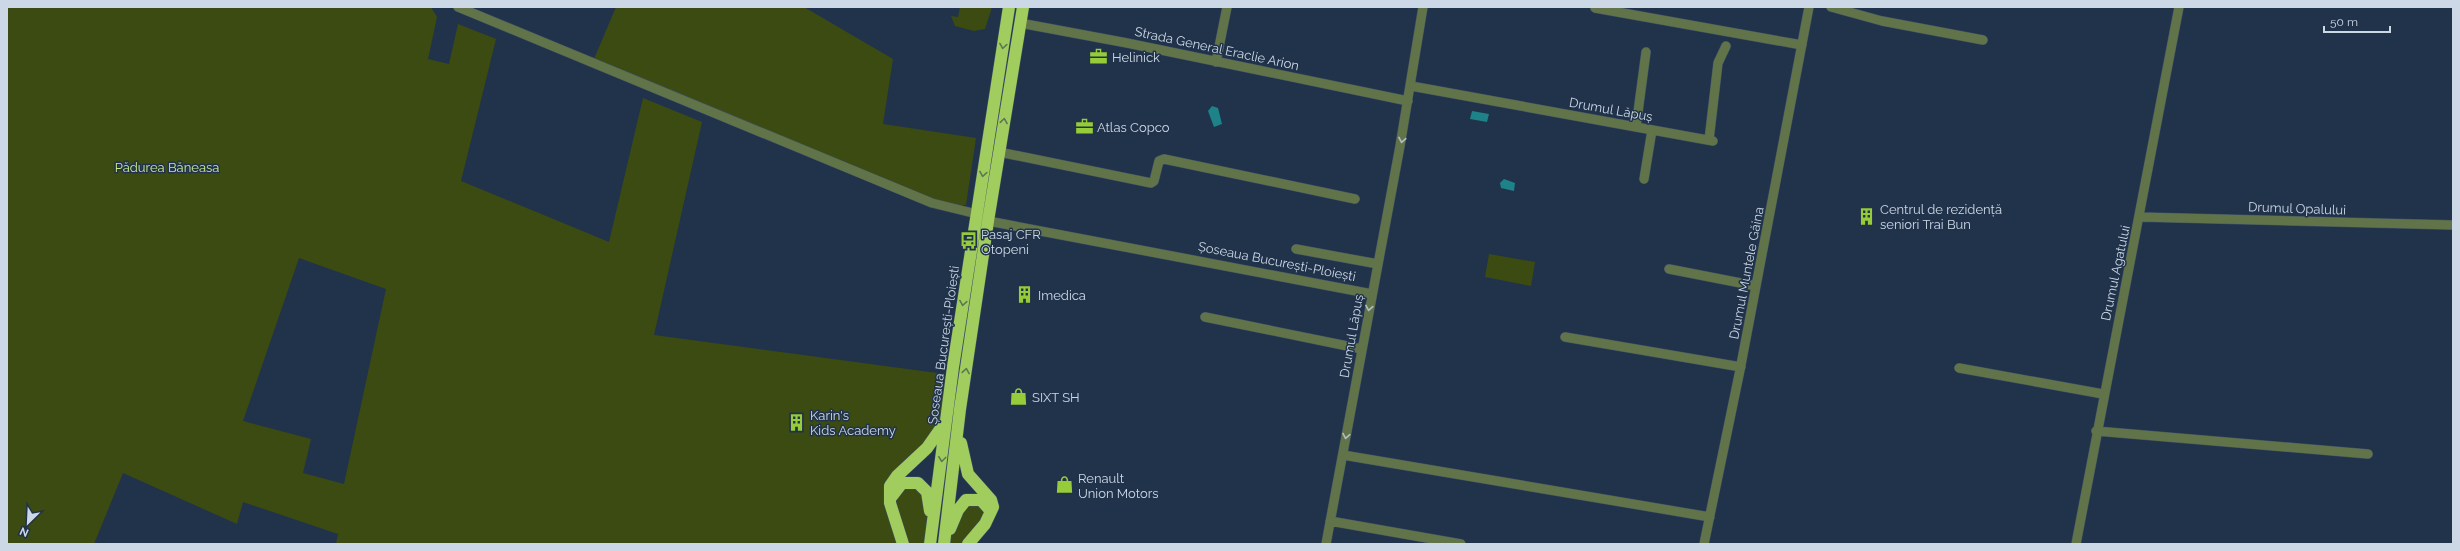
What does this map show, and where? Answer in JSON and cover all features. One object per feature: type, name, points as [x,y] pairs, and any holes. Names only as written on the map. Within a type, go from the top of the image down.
[{"type":"highway","name":"Șoseaua București-Ploiești","points":[[930,543],[976,214],[1009,7]]},
{"type":"highway","name":"Șoseaua București-Ploiești","points":[[944,544],[958,426],[988,221],[1023,7]]},
{"type":"highway","points":[[903,544],[890,503],[889,492],[893,481],[927,448],[946,420]]},
{"type":"highway","points":[[958,426],[966,470],[971,480],[991,500],[993,507],[990,514],[968,544]]},
{"type":"highway","points":[[890,503],[894,490],[902,483],[913,482],[922,485],[928,492],[930,502],[930,543]]},
{"type":"highway","points":[[944,544],[958,510],[966,500],[981,500],[988,506],[990,514]]},
{"type":"street","points":[[458,7],[932,203],[976,214]]},
{"type":"street","points":[[1216,62],[1227,7]]},
{"type":"street","name":"Drumul Lăpuș","points":[[1326,544],[1424,7]]},
{"type":"street","name":"Drumul Muntele Găina","points":[[1704,544],[1741,367],[1810,7]]},
{"type":"street","points":[[1831,7],[1882,21],[1983,40]]},
{"type":"street","name":"Drumul Agatului","points":[[2076,544],[2103,394],[2140,216],[2179,7]]},
{"type":"street","points":[[1595,8],[1802,45]]},
{"type":"street","name":"Strada General Eraclie Arion","points":[[1020,23],[1127,43],[1408,101]]},
{"type":"street","name":"Drumul Lăpuș","points":[[1410,86],[1711,141],[1718,63],[1726,46]]},
{"type":"street","points":[[1636,127],[1646,52]]},
{"type":"street","points":[[1644,179],[1652,130]]},
{"type":"street","points":[[999,152],[1151,183],[1154,181],[1159,161],[1164,159],[1355,199]]},
{"type":"street","name":"Drumul Opalului","points":[[2140,216],[2453,225]]},
{"type":"street","name":"Șoseaua București-Ploiești","points":[[988,221],[1372,294]]},
{"type":"street","points":[[1296,249],[1378,264]]},
{"type":"street","points":[[1669,269],[1756,286]]},
{"type":"street","points":[[1205,317],[1362,349]]},
{"type":"street","points":[[1565,337],[1741,367]]},
{"type":"street","points":[[1959,368],[2103,394]]},
{"type":"street","points":[[2096,431],[2368,454]]},
{"type":"street","points":[[1343,455],[1710,517]]},
{"type":"street","points":[[1330,521],[1461,544]]},
{"type":"green space","name":"Pădurea Băneasa","points":[[7,7],[431,7],[437,17],[428,59],[449,64],[458,24],[496,39],[461,181],[609,242],[643,98],[702,122],[654,335],[952,375],[947,420],[897,476],[902,483],[927,492],[930,544],[336,544],[338,534],[243,502],[237,524],[123,473],[94,544],[7,544]],"holes":[[[299,258],[386,289],[344,484],[303,473],[311,439],[243,421]]]},
{"type":"green space","points":[[616,7],[804,7],[893,59],[883,124],[976,138],[966,205],[952,205],[933,199],[594,59]]},
{"type":"green space","points":[[960,7],[992,7],[985,29],[974,31],[955,26],[951,16],[958,17]]},
{"type":"green space","points":[[1489,254],[1535,262],[1531,286],[1485,277]]},
{"type":"green space","points":[[962,504],[988,506],[968,544],[944,544]]},
{"type":"shaded area","points":[[1212,106],[1218,108],[1222,124],[1214,127],[1208,111]]},
{"type":"shaded area","points":[[1472,111],[1489,114],[1487,122],[1470,119]]},
{"type":"shaded area","points":[[1504,179],[1515,183],[1514,191],[1501,188],[1500,183]]},
{"type":"place","name":"Helinick","points":[[1099,57]]},
{"type":"place","name":"Atlas Copco","points":[[1084,127]]},
{"type":"place","name":"Centrul de rezidență seniori Trai Bun","points":[[1867,216]]},
{"type":"place","name":"Pasaj CFR Otopeni","points":[[968,241]]},
{"type":"place","name":"Imedica","points":[[1025,295]]},
{"type":"place","name":"SIXT SH","points":[[1019,397]]},
{"type":"place","name":"Karin's Kids Academy","points":[[797,422]]},
{"type":"place","name":"Renault Union Motors","points":[[1065,485]]}]
